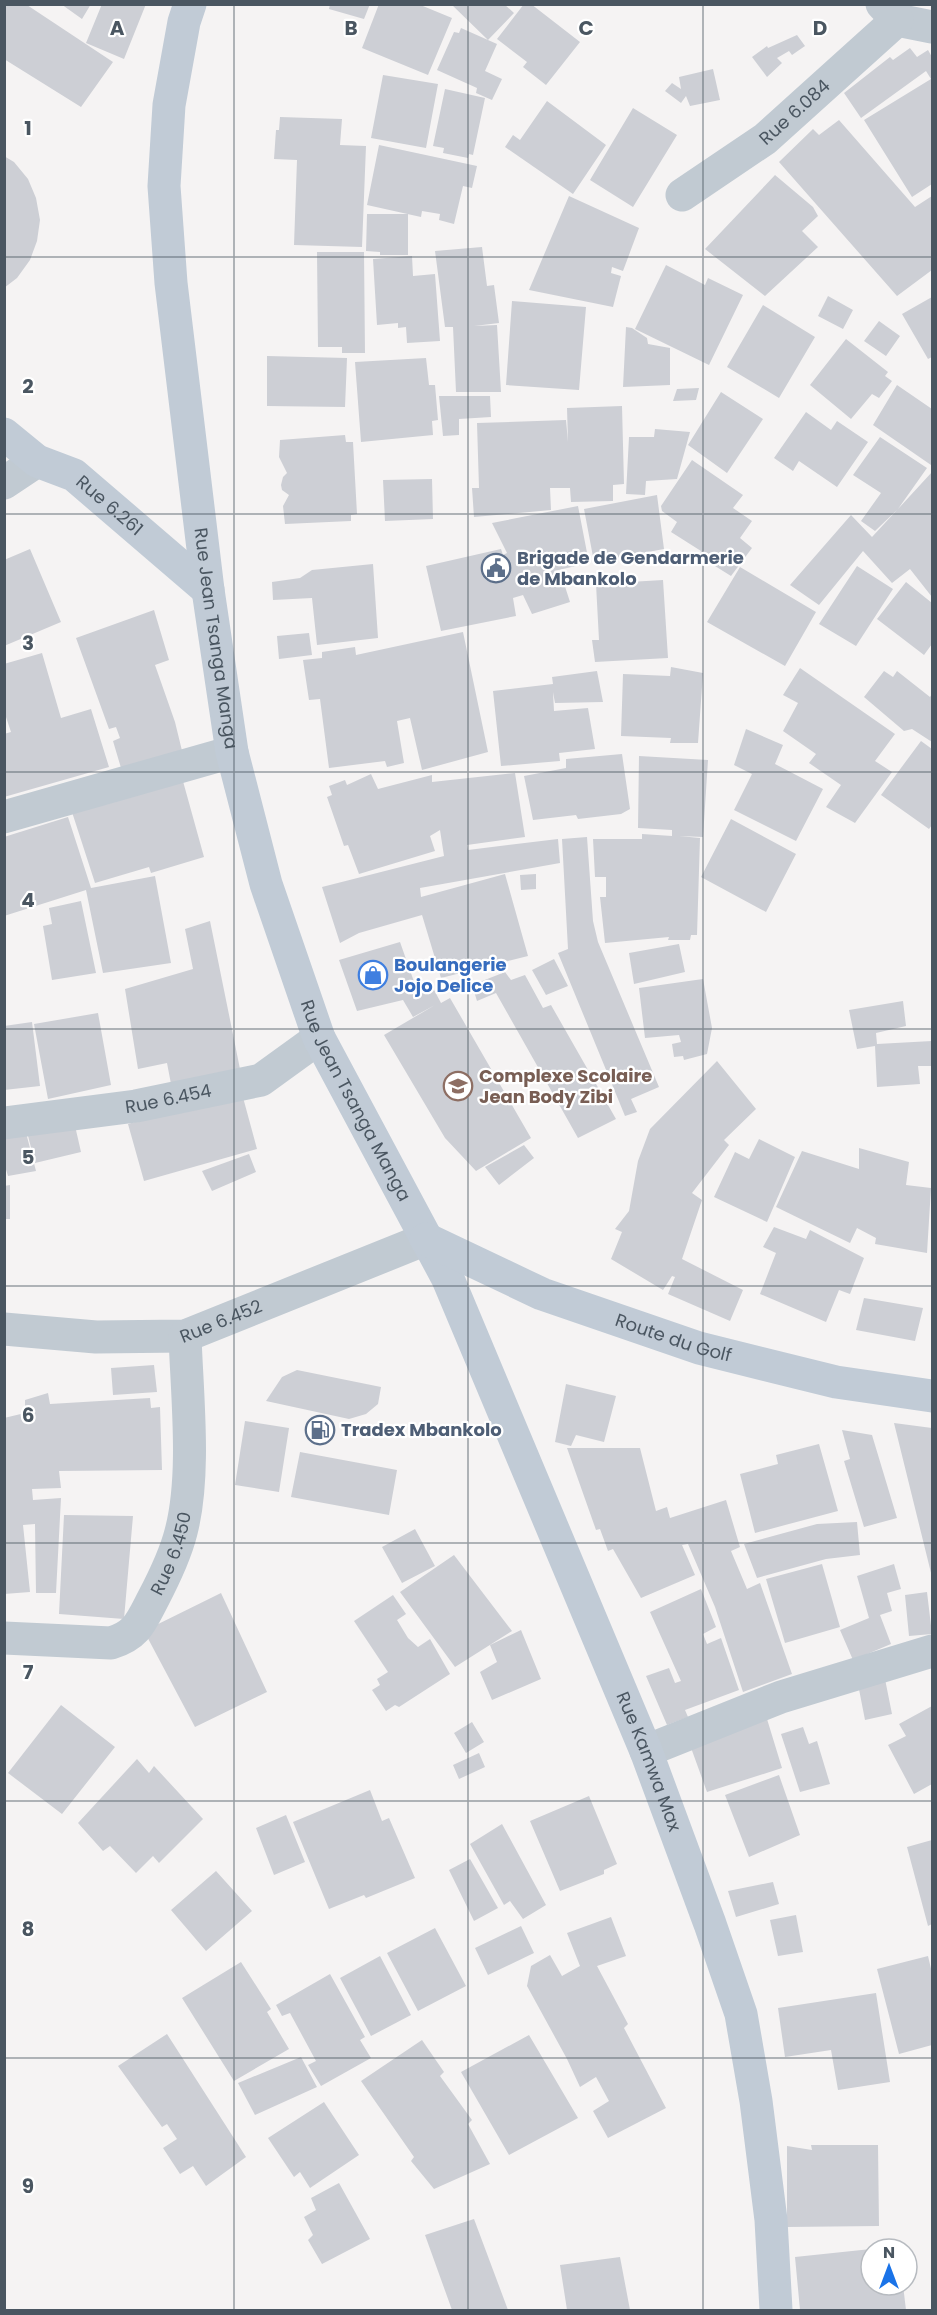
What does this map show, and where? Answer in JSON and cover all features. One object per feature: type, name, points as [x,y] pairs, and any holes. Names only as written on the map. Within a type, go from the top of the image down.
[{"type":"main road","name":"Rue Jean Tsanga Manga","points":[[190,4],[184,22],[170,105],[164,186],[171,283],[208,590],[232,752],[266,885],[319,1038],[426,1239]]},
{"type":"main road","name":"Rue 6.261","points":[[4,434],[38,461],[74,475],[208,590]]},
{"type":"main road","name":"Route du Golf","points":[[426,1239],[542,1294],[699,1348],[836,1383],[933,1396]]},
{"type":"main road","name":"Rue Kamwa Max","points":[[426,1239],[448,1279],[646,1751],[741,2014],[756,2102],[771,2220],[776,2310]]},
{"type":"street","points":[[890,12],[933,27]]},
{"type":"street","name":"Rue 6.084","points":[[682,195],[765,139],[890,12]]},
{"type":"street","points":[[4,483],[38,461]]},
{"type":"street","points":[[4,817],[232,752]]},
{"type":"street","name":"Rue 6.454","points":[[4,1123],[136,1106],[261,1080],[319,1038]]},
{"type":"street","name":"Rue 6.452","points":[[4,1329],[96,1337],[185,1336],[426,1239]]},
{"type":"street","name":"Rue 6.450","points":[[4,1638],[111,1643],[126,1638],[138,1627],[168,1571],[181,1531],[189,1479],[185,1336]]},
{"type":"street","points":[[646,1751],[781,1697],[933,1651]]},
{"type":"building","points":[[61,4],[91,4],[82,19]]},
{"type":"building","points":[[102,4],[146,4],[124,59],[86,43]]},
{"type":"building","points":[[330,4],[370,4],[364,19],[329,9]]},
{"type":"building","points":[[379,4],[418,4],[452,18],[428,75],[362,48]]},
{"type":"building","points":[[451,4],[504,4],[514,13],[488,40]]},
{"type":"building","points":[[524,4],[531,4],[580,42],[546,85],[523,67],[527,62],[497,39]]},
{"type":"building","points":[[4,5],[27,5],[113,62],[81,107],[4,59]]},
{"type":"building","points":[[461,28],[497,44],[485,71],[502,79],[492,100],[476,93],[477,88],[437,70],[454,32],[459,33]]},
{"type":"building","points":[[797,35],[805,46],[792,55],[789,51],[777,58],[782,63],[767,77],[752,57],[767,46],[768,48]]},
{"type":"building","points":[[910,48],[917,57],[928,50],[932,57],[932,184],[912,197],[864,120],[931,79],[926,71],[861,118],[844,93],[890,57],[893,60]]},
{"type":"building","points":[[713,69],[720,100],[690,106],[686,96],[681,103],[665,91],[672,83],[681,89],[679,77]]},
{"type":"building","points":[[383,75],[438,84],[426,148],[371,138]]},
{"type":"building","points":[[445,89],[485,98],[473,155],[469,154],[468,158],[443,153],[444,148],[433,146]]},
{"type":"building","points":[[547,101],[606,145],[573,194],[505,147],[513,135],[520,140]]},
{"type":"building","points":[[633,108],[677,135],[633,207],[590,180]]},
{"type":"building","points":[[280,117],[342,119],[340,145],[366,146],[362,247],[294,245],[297,160],[274,159],[276,130],[279,130]]},
{"type":"building","points":[[839,120],[915,207],[932,196],[932,270],[897,296],[779,162],[813,129],[819,135]]},
{"type":"building","points":[[379,145],[477,166],[472,188],[463,186],[454,224],[439,220],[440,214],[422,211],[421,217],[367,205]]},
{"type":"building","points":[[4,156],[14,162],[28,179],[36,198],[40,220],[37,241],[30,260],[17,278],[4,288]]},
{"type":"building","points":[[775,175],[813,207],[818,216],[802,231],[818,247],[765,296],[705,249]]},
{"type":"building","points":[[569,196],[639,228],[623,271],[612,267],[611,273],[621,276],[613,307],[529,290]]},
{"type":"building","points":[[367,214],[408,214],[408,255],[380,255],[380,252],[366,251]]},
{"type":"building","points":[[482,247],[487,286],[494,285],[499,323],[474,326],[497,325],[501,392],[456,392],[453,327],[445,327],[435,251]]},
{"type":"building","points":[[317,252],[364,252],[365,353],[342,353],[342,347],[318,347]]},
{"type":"building","points":[[412,256],[413,276],[435,274],[440,341],[407,343],[406,327],[398,328],[398,323],[377,325],[373,259]]},
{"type":"building","points":[[666,265],[705,285],[708,278],[743,295],[709,365],[635,329]]},
{"type":"building","points":[[828,296],[853,310],[843,329],[818,316]]},
{"type":"building","points":[[932,297],[932,357],[928,359],[902,314]]},
{"type":"building","points":[[512,301],[586,307],[579,390],[506,385]]},
{"type":"building","points":[[763,305],[815,337],[779,398],[727,367]]},
{"type":"building","points":[[879,321],[900,336],[886,356],[864,341]]},
{"type":"building","points":[[626,327],[632,328],[647,338],[648,344],[670,348],[670,385],[623,387]]},
{"type":"building","points":[[846,339],[888,372],[885,376],[892,381],[879,398],[872,394],[851,419],[810,385]]},
{"type":"building","points":[[267,356],[347,358],[345,407],[267,406]]},
{"type":"building","points":[[426,358],[429,385],[435,385],[438,420],[432,421],[433,435],[361,442],[355,362]]},
{"type":"building","points":[[897,385],[932,409],[931,465],[873,425]]},
{"type":"building","points":[[699,388],[696,400],[673,401],[677,389]]},
{"type":"building","points":[[721,392],[763,419],[727,473],[688,445]]},
{"type":"building","points":[[439,396],[490,396],[491,417],[459,419],[459,435],[443,436]]},
{"type":"building","points":[[622,406],[624,484],[613,485],[613,501],[571,502],[570,488],[550,488],[551,510],[474,517],[472,488],[479,488],[477,423],[566,420],[568,442],[567,408]]},
{"type":"building","points":[[806,412],[831,430],[837,421],[868,442],[837,487],[799,461],[793,471],[774,458]]},
{"type":"building","points":[[655,429],[690,432],[677,479],[646,481],[645,495],[626,494],[629,437],[654,437]]},
{"type":"building","points":[[345,435],[346,442],[353,442],[357,514],[351,515],[351,521],[285,524],[283,506],[289,495],[282,490],[281,485],[287,473],[279,457],[280,440]]},
{"type":"building","points":[[880,437],[927,468],[898,509],[932,472],[932,597],[910,569],[892,583],[863,551],[819,605],[790,585],[851,515],[872,537],[897,510],[875,531],[861,521],[881,493],[853,475]]},
{"type":"building","points":[[692,460],[743,495],[733,508],[752,521],[740,538],[752,548],[731,576],[699,556],[701,551],[671,532],[677,522],[662,511],[661,506]]},
{"type":"building","points":[[432,479],[433,519],[385,521],[383,480]]},
{"type":"building","points":[[657,495],[664,549],[594,562],[584,509]]},
{"type":"building","name":"Brigade de Gendarmerie de Mbankolo","points":[[578,506],[589,563],[554,571],[561,574],[570,602],[532,614],[523,595],[513,598],[516,616],[441,631],[426,566],[501,549],[503,555],[507,553],[492,523]]},
{"type":"building","points":[[30,549],[61,622],[4,646],[4,560]]},
{"type":"building","points":[[373,564],[378,638],[317,645],[312,598],[273,600],[272,582],[300,578],[312,570]]},
{"type":"building","points":[[857,566],[893,589],[856,646],[819,624]]},
{"type":"building","points":[[740,567],[816,612],[785,666],[707,622]]},
{"type":"building","points":[[663,580],[668,658],[595,662],[592,640],[599,640],[596,584]]},
{"type":"building","points":[[906,582],[932,603],[932,644],[924,655],[877,619]]},
{"type":"building","points":[[154,610],[169,660],[155,665],[175,722],[185,763],[124,778],[113,741],[120,738],[116,727],[109,729],[76,638]]},
{"type":"building","points":[[463,632],[488,752],[422,770],[410,718],[397,721],[404,763],[387,767],[385,761],[329,768],[320,699],[309,700],[303,660],[322,658],[322,652],[355,647],[356,655]]},
{"type":"building","points":[[309,633],[312,655],[279,659],[277,636]]},
{"type":"building","points":[[42,653],[61,718],[91,709],[109,767],[4,797],[4,734],[11,732],[4,711],[4,664]]},
{"type":"building","points":[[671,667],[703,673],[698,743],[670,743],[671,738],[621,736],[623,674],[670,676]]},
{"type":"building","points":[[800,668],[895,734],[875,761],[892,772],[855,823],[826,807],[841,785],[809,763],[816,754],[783,731],[798,703],[783,695]]},
{"type":"building","points":[[597,671],[603,702],[555,703],[553,692],[554,711],[588,708],[595,749],[559,753],[560,761],[501,766],[493,691],[553,684],[552,677]]},
{"type":"building","points":[[884,671],[893,677],[897,671],[930,697],[932,694],[932,742],[912,729],[904,731],[864,697]]},
{"type":"building","points":[[746,729],[783,745],[775,764],[823,789],[796,841],[734,810],[752,774],[734,765]]},
{"type":"building","points":[[921,741],[932,749],[932,825],[929,829],[881,795]]},
{"type":"building","points":[[622,754],[630,809],[621,814],[578,819],[576,815],[533,820],[524,776],[566,768],[566,759]]},
{"type":"building","points":[[639,756],[708,760],[703,837],[679,836],[700,838],[697,935],[691,935],[690,940],[668,940],[669,937],[605,943],[600,897],[606,897],[606,877],[595,877],[593,839],[642,839],[642,834],[672,836],[672,830],[638,828]]},
{"type":"building","points":[[515,773],[525,837],[467,845],[468,850],[558,839],[560,863],[420,888],[421,897],[505,874],[528,956],[441,978],[422,915],[359,933],[340,943],[322,887],[444,856],[440,830],[430,836],[435,851],[359,874],[348,845],[344,846],[327,797],[332,795],[329,786],[345,780],[347,785],[371,774],[378,789],[432,775],[432,782]]},
{"type":"building","points":[[181,774],[204,857],[151,873],[149,867],[95,883],[71,809]]},
{"type":"building","points":[[68,817],[91,888],[155,876],[171,963],[103,973],[86,890],[4,916],[4,837]]},
{"type":"building","points":[[731,819],[796,854],[766,912],[701,877]]},
{"type":"building","points":[[587,837],[593,921],[598,942],[659,1087],[631,1099],[637,1112],[625,1116],[558,953],[568,949],[562,839]]},
{"type":"building","points":[[536,874],[536,889],[521,890],[520,875]]},
{"type":"building","points":[[81,901],[96,973],[52,980],[43,926],[52,924],[49,908]]},
{"type":"building","points":[[210,921],[240,1069],[171,1084],[167,1063],[138,1069],[125,989],[193,969],[185,929]]},
{"type":"building","name":"Complexe Scolaire Jean Body Zibi","points":[[400,942],[418,993],[432,986],[441,1003],[450,998],[531,1138],[476,1171],[445,1138],[384,1035],[435,1005],[413,1017],[403,1000],[357,1011],[339,960]]},
{"type":"building","points":[[679,944],[685,972],[634,984],[629,953]]},
{"type":"building","points":[[554,959],[568,986],[546,995],[532,970]]},
{"type":"building","points":[[505,972],[511,980],[525,975],[543,1008],[551,1005],[616,1119],[578,1138],[496,993],[477,1001],[472,985]]},
{"type":"building","points":[[703,979],[712,1028],[707,1054],[684,1060],[683,1056],[674,1057],[672,1044],[681,1042],[679,1035],[645,1038],[639,988]]},
{"type":"building","points":[[903,1001],[906,1026],[876,1033],[877,1044],[932,1041],[932,1066],[918,1066],[920,1084],[877,1087],[875,1046],[857,1049],[849,1010]]},
{"type":"building","points":[[98,1013],[111,1085],[48,1099],[34,1024]]},
{"type":"building","points":[[32,1022],[40,1086],[4,1090],[4,1026]]},
{"type":"building","points":[[717,1061],[756,1109],[724,1140],[729,1145],[692,1193],[702,1200],[682,1259],[743,1290],[730,1321],[668,1294],[675,1277],[672,1276],[663,1290],[611,1259],[622,1232],[615,1229],[629,1211],[638,1161],[650,1129]]},
{"type":"building","points":[[241,1090],[257,1149],[144,1181],[128,1124]]},
{"type":"building","points":[[73,1117],[81,1152],[35,1163],[26,1128]]},
{"type":"building","points":[[25,1129],[36,1171],[8,1176],[4,1163],[4,1135]]},
{"type":"building","points":[[759,1139],[795,1157],[767,1222],[714,1197],[735,1152],[749,1159]]},
{"type":"building","points":[[524,1145],[534,1158],[499,1185],[485,1167]]},
{"type":"building","points":[[859,1148],[909,1162],[906,1185],[931,1188],[927,1253],[875,1244],[876,1238],[857,1228],[850,1243],[776,1207],[802,1151],[859,1169]]},
{"type":"building","points":[[249,1154],[256,1172],[212,1191],[202,1171]]},
{"type":"building","points":[[10,1185],[10,1219],[4,1219],[4,1186]]},
{"type":"building","points":[[774,1227],[806,1239],[810,1230],[864,1258],[850,1294],[839,1290],[826,1322],[760,1294],[776,1253],[763,1247]]},
{"type":"building","points":[[864,1298],[923,1308],[915,1341],[856,1330]]},
{"type":"building","points":[[154,1365],[157,1392],[113,1395],[111,1368]]},
{"type":"building","points":[[297,1370],[381,1387],[378,1404],[366,1414],[349,1419],[266,1401],[282,1377]]},
{"type":"building","points":[[566,1384],[616,1396],[604,1442],[576,1435],[571,1446],[555,1442]]},
{"type":"building","points":[[48,1393],[50,1404],[150,1398],[151,1408],[160,1407],[162,1470],[59,1471],[61,1488],[32,1489],[33,1500],[61,1498],[56,1593],[36,1593],[35,1524],[23,1525],[30,1592],[4,1594],[4,1418],[25,1413],[25,1400]]},
{"type":"building","points":[[245,1421],[289,1428],[279,1492],[235,1485]]},
{"type":"building","points":[[894,1423],[932,1428],[932,1577]]},
{"type":"building","points":[[842,1430],[872,1435],[897,1518],[864,1527],[844,1461],[850,1459]]},
{"type":"building","points":[[819,1444],[838,1511],[755,1533],[740,1474],[778,1464],[776,1455]]},
{"type":"building","points":[[567,1448],[640,1448],[656,1511],[667,1507],[670,1518],[726,1500],[740,1547],[731,1551],[747,1589],[760,1583],[792,1674],[743,1692],[715,1607],[688,1544],[682,1545],[695,1575],[641,1598],[613,1549],[608,1551],[600,1529],[596,1530]]},
{"type":"building","points":[[300,1452],[397,1470],[389,1515],[291,1497]]},
{"type":"building","points":[[64,1515],[133,1516],[124,1619],[59,1614]]},
{"type":"building","points":[[857,1522],[860,1555],[826,1559],[757,1578],[744,1544],[817,1524]]},
{"type":"building","points":[[415,1529],[435,1566],[402,1583],[382,1547]]},
{"type":"building","points":[[454,1555],[512,1631],[455,1667],[400,1592]]},
{"type":"building","points":[[822,1564],[840,1627],[785,1643],[766,1579]]},
{"type":"building","points":[[894,1564],[901,1589],[887,1593],[892,1611],[880,1615],[891,1644],[853,1660],[840,1630],[869,1618],[857,1576]]},
{"type":"building","points":[[701,1589],[716,1627],[703,1634],[707,1644],[721,1638],[739,1690],[685,1710],[688,1717],[667,1725],[646,1676],[669,1668],[675,1683],[681,1681],[650,1612]]},
{"type":"building","points":[[927,1592],[932,1634],[909,1636],[905,1595]]},
{"type":"building","points":[[221,1593],[267,1692],[195,1727],[144,1631]]},
{"type":"building","points":[[393,1595],[406,1614],[397,1620],[408,1638],[418,1647],[430,1639],[450,1674],[399,1707],[395,1705],[386,1711],[372,1690],[380,1685],[377,1679],[388,1672],[354,1621]]},
{"type":"building","points":[[521,1630],[541,1679],[492,1700],[480,1672],[497,1662],[490,1645]]},
{"type":"building","points":[[884,1674],[892,1714],[865,1720],[857,1679]]},
{"type":"building","points":[[61,1705],[115,1747],[62,1814],[8,1773]]},
{"type":"building","points":[[932,1706],[932,1784],[914,1794],[888,1745],[906,1736],[899,1724]]},
{"type":"building","points":[[767,1719],[782,1768],[707,1792],[690,1745]]},
{"type":"building","points":[[472,1722],[484,1742],[466,1753],[454,1733]]},
{"type":"building","points":[[803,1727],[809,1744],[817,1741],[830,1784],[800,1792],[781,1734]]},
{"type":"building","points":[[479,1753],[485,1767],[459,1779],[453,1765]]},
{"type":"building","points":[[137,1759],[149,1773],[154,1766],[203,1819],[159,1863],[153,1856],[136,1873],[110,1846],[103,1851],[78,1823]]},
{"type":"building","points":[[779,1775],[800,1835],[749,1857],[725,1795]]},
{"type":"building","points":[[370,1790],[382,1821],[389,1818],[415,1878],[366,1898],[364,1895],[329,1909],[293,1822]]},
{"type":"building","points":[[589,1796],[617,1864],[604,1870],[604,1874],[560,1891],[530,1821]]},
{"type":"building","points":[[286,1815],[305,1862],[274,1875],[256,1828]]},
{"type":"building","points":[[502,1824],[546,1905],[523,1919],[510,1901],[504,1905],[470,1844]]},
{"type":"building","points":[[932,1840],[932,1924],[928,1926],[907,1847]]},
{"type":"building","points":[[470,1859],[498,1908],[474,1921],[449,1870]]},
{"type":"building","points":[[216,1871],[252,1911],[206,1951],[171,1910]]},
{"type":"building","points":[[773,1882],[779,1904],[736,1917],[728,1891]]},
{"type":"building","points":[[796,1915],[803,1952],[778,1956],[770,1920]]},
{"type":"building","points":[[611,1917],[626,1956],[597,1966],[628,2024],[624,2028],[666,2108],[608,2138],[593,2111],[609,2101],[596,2077],[580,2087],[527,1986],[531,1966],[550,1955],[562,1976],[580,1966],[567,1933]]},
{"type":"building","points":[[521,1926],[534,1953],[488,1975],[475,1948]]},
{"type":"building","points":[[435,1928],[466,1986],[418,2011],[387,1953]]},
{"type":"building","points":[[380,1956],[411,2015],[371,2036],[340,1978]]},
{"type":"building","points":[[928,1956],[932,1973],[932,2045],[899,2054],[877,1969]]},
{"type":"building","points":[[241,1962],[271,2009],[267,2012],[289,2049],[234,2081],[182,1998]]},
{"type":"building","points":[[330,1974],[365,2037],[360,2040],[371,2058],[321,2086],[308,2065],[316,2061],[290,2013],[282,2016],[276,2005]]},
{"type":"building","points":[[876,1993],[890,2082],[838,2090],[831,2050],[785,2057],[778,2008]]},
{"type":"building","points":[[167,2034],[246,2157],[206,2186],[193,2166],[180,2174],[163,2148],[177,2139],[167,2124],[162,2127],[118,2066]]},
{"type":"building","points":[[529,2035],[578,2118],[509,2155],[461,2072]]},
{"type":"building","points":[[422,2040],[444,2072],[440,2076],[472,2120],[468,2124],[490,2164],[434,2189],[411,2161],[414,2157],[361,2081]]},
{"type":"building","points":[[301,2057],[317,2087],[255,2115],[238,2083]]},
{"type":"building","points":[[324,2102],[359,2155],[310,2188],[300,2172],[294,2177],[268,2138]]},
{"type":"building","points":[[811,2145],[878,2145],[879,2226],[787,2227],[787,2146],[812,2150]]},
{"type":"building","points":[[339,2183],[370,2239],[322,2264],[308,2240],[313,2235],[304,2217],[316,2210],[311,2198]]},
{"type":"building","points":[[474,2219],[508,2310],[452,2310],[425,2235]]},
{"type":"building","points":[[859,2250],[859,2297],[904,2297],[906,2310],[800,2310],[795,2257]]},
{"type":"building","points":[[620,2257],[630,2310],[567,2310],[560,2265]]},
{"type":"place","name":"Brigade de Gendarmerie de Mbankolo","points":[[496,568]]},
{"type":"place","name":"Boulangerie Jojo Delice","points":[[373,975]]},
{"type":"place","name":"Complexe Scolaire Jean Body Zibi","points":[[458,1086]]},
{"type":"place","name":"Tradex Mbankolo","points":[[320,1430]]}]
